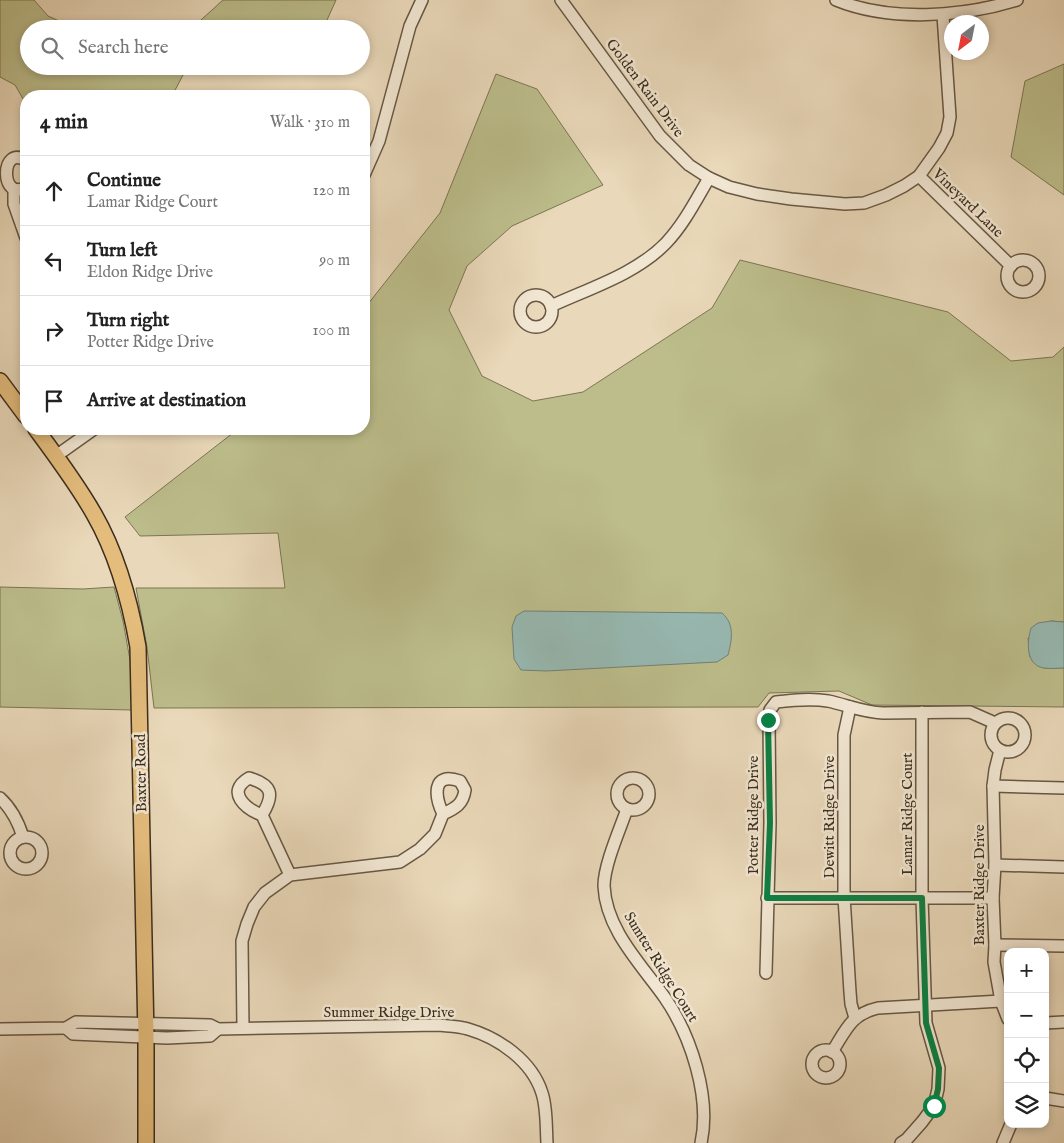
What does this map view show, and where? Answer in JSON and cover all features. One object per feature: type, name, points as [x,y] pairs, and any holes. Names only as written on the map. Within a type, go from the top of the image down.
[{"type":"main road","points":[[0,381],[20,408]]},
{"type":"main road","name":"Baxter Road","points":[[40,435],[94,513],[105,536],[116,561],[138,647],[146,1031],[146,1143]]},
{"type":"street","points":[[370,161],[379,141],[410,26],[422,0]]},
{"type":"street","name":"Golden Rain Drive","points":[[561,0],[660,136],[689,165],[709,178],[729,187],[757,194],[845,204],[864,203],[886,195],[919,176]]},
{"type":"street","points":[[836,0],[879,12],[944,15],[1001,5],[1017,0]]},
{"type":"street","name":"Vineyard Lane","points":[[947,60],[950,117],[947,133],[919,176],[1012,266]]},
{"type":"street","points":[[20,158],[12,158],[2,169],[5,184],[14,189],[20,190]]},
{"type":"street","points":[[551,306],[634,268],[652,256],[680,226],[709,178]]},
{"type":"street","points":[[14,189],[14,204],[20,221]]},
{"type":"street","points":[[56,456],[86,435]]},
{"type":"street","name":"Potter Ridge Drive","points":[[766,973],[770,823],[768,730],[770,710],[776,702],[827,701],[876,713],[970,712],[995,723]]},
{"type":"street","name":"Dewitt Ridge Drive","points":[[850,707],[844,735],[844,897],[851,1004],[855,1018]]},
{"type":"street","name":"Lamar Ridge Court","points":[[901,1143],[907,1139],[934,1106],[938,1089],[939,1068],[926,1023],[925,1006],[922,898],[922,712]]},
{"type":"street","points":[[1006,718],[1017,720],[1022,724],[1025,735],[1024,741],[1017,750],[1012,752],[1000,750],[996,747],[991,738],[995,723],[1006,718]]},
{"type":"street","name":"Baxter Ridge Drive","points":[[1000,750],[993,786],[993,898],[994,962],[1000,1001],[1004,1010]]},
{"type":"street","points":[[993,786],[1064,788]]},
{"type":"street","points":[[0,798],[9,807],[19,823],[23,837]]},
{"type":"street","name":"Sumter Ridge Court","points":[[627,809],[608,864],[604,884],[608,911],[632,954],[677,1017],[690,1044],[699,1080],[703,1108],[702,1143]]},
{"type":"street","points":[[243,1028],[242,941],[254,907],[265,893],[290,875],[400,862],[420,849],[434,834],[443,814]]},
{"type":"street","points":[[262,815],[290,875]]},
{"type":"street","points":[[994,864],[1064,867]]},
{"type":"street","points":[[767,898],[993,898]]},
{"type":"street","points":[[995,945],[1064,946]]},
{"type":"street","points":[[832,1052],[855,1018],[866,1011],[878,1008],[1000,1001]]},
{"type":"street","name":"Summer Ridge Drive","points":[[0,1029],[66,1028],[76,1022],[146,1031],[210,1025],[218,1029],[438,1025],[467,1028],[494,1039],[516,1054],[530,1070],[542,1092],[547,1143]]},
{"type":"street","points":[[1049,1023],[1064,1022]]},
{"type":"street","points":[[1049,1099],[1064,1101]]},
{"type":"street","points":[[1003,1143],[1009,1128]]},
{"type":"green space","points":[[0,0],[34,0],[48,16],[57,20],[20,20],[20,75],[183,75],[175,90],[20,90],[20,94],[15,85],[0,77]]},
{"type":"green space","points":[[223,0],[336,0],[327,20],[201,20]]},
{"type":"green space","points":[[1064,64],[1064,195],[1011,157],[1025,81]]},
{"type":"green space","points":[[496,74],[537,89],[603,185],[512,226],[467,266],[449,310],[482,376],[533,401],[583,392],[712,308],[740,260],[948,312],[1011,361],[1053,357],[1064,347],[1064,622],[1051,621],[1028,638],[1030,657],[1044,668],[1064,668],[1064,707],[872,705],[839,691],[769,693],[758,707],[154,708],[147,647],[136,588],[285,588],[278,533],[140,536],[125,517],[230,435],[370,435],[370,301],[440,213]]},
{"type":"green space","points":[[0,587],[83,589],[114,587],[123,621],[130,660],[132,710],[0,707]]},
{"type":"water","points":[[524,611],[722,613],[731,627],[731,644],[728,655],[717,662],[546,671],[521,670],[514,659],[512,627],[516,616]]},
{"type":"water","points":[[1064,622],[1064,668],[1038,666],[1030,658],[1028,646],[1031,628],[1038,623]]},
{"type":"route","points":[[768,720],[770,823],[767,898],[922,898],[926,1023],[939,1068],[938,1089],[934,1106]]}]
